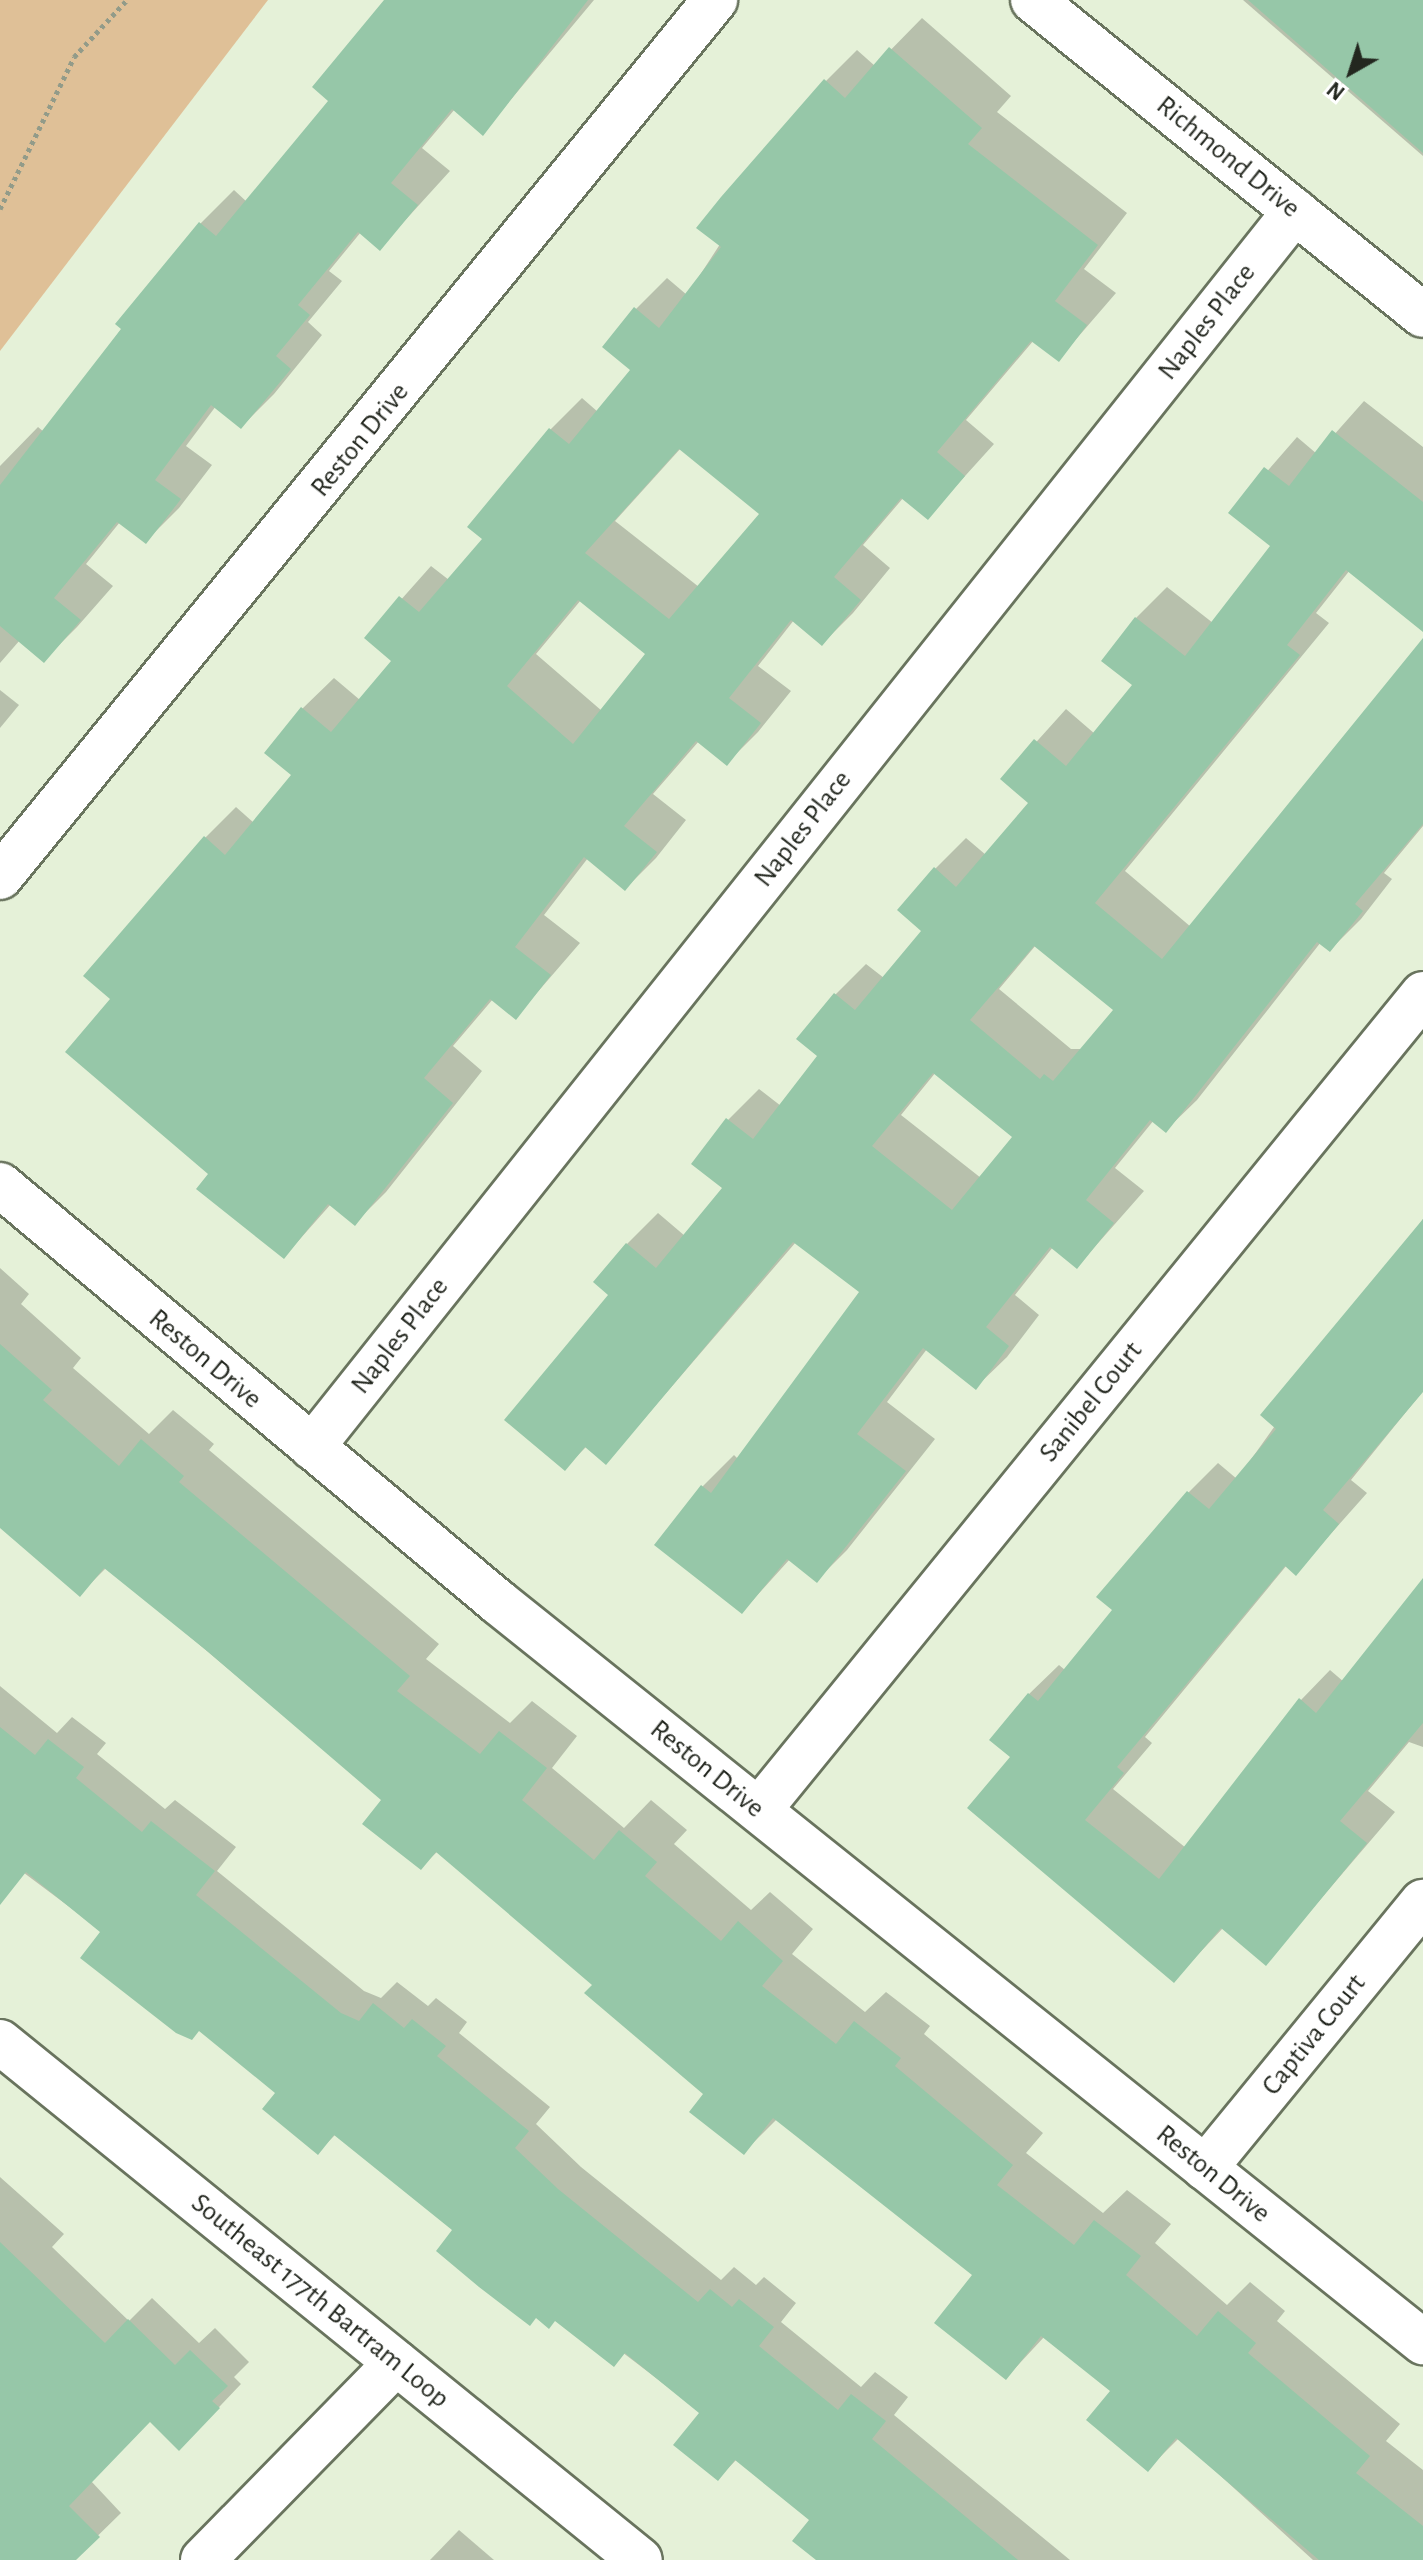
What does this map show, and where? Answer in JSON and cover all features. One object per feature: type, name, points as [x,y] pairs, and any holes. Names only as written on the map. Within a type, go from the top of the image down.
[{"type":"street","name":"Reston Drive","points":[[0,877],[715,0]]},
{"type":"street","name":"Richmond Drive","points":[[1033,0],[1423,315]]},
{"type":"street","name":"Naples Place","points":[[312,1447],[1295,211]]},
{"type":"street","name":"Sanibel Court","points":[[759,1810],[1423,994]]},
{"type":"street","name":"Reston Drive","points":[[0,1185],[312,1447],[1423,2342]]},
{"type":"street","name":"Captiva Court","points":[[1205,2168],[1423,1902]]},
{"type":"street","name":"Southeast 177th Bartram Loop","points":[[0,2042],[640,2560]]},
{"type":"street","points":[[203,2560],[396,2363]]},
{"type":"path","points":[[0,209],[74,57],[127,0]]},
{"type":"shaded area","points":[[0,0],[268,0],[0,351]]},
{"type":"building","points":[[384,0],[588,0],[483,136],[452,109],[391,183],[418,205],[380,251],[358,232],[298,305],[310,315],[276,356],[291,369],[241,429],[211,405],[155,480],[181,499],[146,544],[117,522],[54,598],[81,620],[44,663],[0,626],[0,485],[121,329],[115,324],[199,222],[216,236],[328,101],[312,87]]},
{"type":"building","points":[[1248,0],[1423,0],[1423,153]]},
{"type":"building","points":[[889,47],[982,128],[968,144],[1098,245],[1055,301],[1087,325],[1059,362],[1031,341],[937,452],[965,476],[928,520],[901,498],[834,577],[861,600],[822,646],[791,620],[729,698],[761,723],[727,766],[696,741],[624,826],[657,852],[625,891],[584,857],[515,947],[551,975],[516,1020],[490,999],[424,1078],[453,1103],[355,1226],[328,1204],[284,1259],[196,1189],[208,1174],[65,1052],[110,999],[83,976],[204,836],[225,855],[291,775],[264,753],[301,707],[331,732],[391,661],[364,638],[399,596],[419,612],[482,539],[467,527],[549,428],[569,444],[630,370],[602,347],[634,307],[659,328],[721,247],[696,228],[721,197],[824,79],[845,98]],"holes":[[[679,449],[759,514],[669,619],[585,553]],[[578,600],[645,654],[573,744],[507,686]]]},
{"type":"building","points":[[1332,430],[1423,502],[1423,632],[1346,570],[1287,645],[1300,655],[1095,903],[1162,959],[1423,638],[1423,824],[1355,904],[1363,911],[1330,952],[1317,942],[1166,1133],[1150,1120],[1086,1200],[1114,1223],[1077,1269],[1050,1247],[986,1327],[1009,1346],[976,1390],[923,1348],[857,1434],[906,1471],[817,1583],[787,1559],[742,1614],[654,1545],[701,1485],[711,1493],[859,1292],[793,1242],[606,1465],[585,1447],[565,1471],[504,1420],[608,1295],[593,1282],[626,1243],[656,1268],[722,1188],[691,1164],[726,1118],[753,1139],[817,1056],[796,1039],[834,993],[855,1010],[921,931],[897,910],[934,867],[956,887],[1028,803],[1000,779],[1034,739],[1066,766],[1132,685],[1101,661],[1135,617],[1185,656],[1270,546],[1228,513],[1264,467],[1289,486]],"holes":[[[1034,946],[1113,1010],[1053,1081],[1044,1074],[1040,1079],[970,1020]],[[933,1073],[1012,1137],[952,1210],[872,1146]]]},
{"type":"building","points":[[1423,1219],[1423,1392],[1323,1510],[1339,1524],[1296,1576],[1285,1566],[1117,1767],[1124,1773],[1085,1820],[1159,1879],[1299,1698],[1316,1713],[1423,1578],[1423,1723],[1340,1821],[1367,1843],[1266,1966],[1221,1928],[1174,1983],[967,1808],[1010,1757],[989,1740],[1028,1693],[1038,1701],[1112,1610],[1096,1597],[1187,1491],[1209,1509],[1276,1429],[1260,1415]]},
{"type":"building","points":[[0,1344],[52,1390],[43,1400],[119,1466],[141,1439],[184,1476],[179,1482],[410,1676],[397,1691],[480,1754],[499,1731],[547,1768],[522,1800],[594,1860],[619,1830],[657,1862],[645,1876],[721,1941],[738,1921],[783,1961],[762,1986],[836,2044],[854,2021],[901,2058],[895,2066],[1013,2165],[997,2185],[1074,2245],[1094,2220],[1141,2256],[1126,2275],[1197,2336],[1218,2311],[1256,2343],[1248,2353],[1370,2456],[1356,2473],[1423,2526],[1423,2560],[1319,2560],[1176,2438],[1148,2472],[1086,2420],[1110,2391],[1041,2336],[1006,2380],[934,2323],[972,2275],[773,2118],[744,2155],[689,2112],[703,2094],[584,1993],[592,1985],[436,1852],[421,1870],[362,1824],[381,1800],[207,1651],[104,1568],[80,1597],[0,1528]]},
{"type":"building","points":[[0,1727],[35,1755],[48,1739],[84,1767],[76,1778],[142,1832],[151,1821],[215,1871],[196,1895],[341,2013],[359,2021],[373,2003],[404,2028],[412,2019],[446,2046],[437,2056],[529,2131],[515,2148],[558,2189],[698,2302],[710,2289],[732,2307],[739,2299],[774,2327],[759,2346],[838,2410],[851,2394],[886,2421],[872,2439],[1018,2560],[816,2560],[792,2541],[809,2520],[735,2460],[718,2481],[673,2445],[699,2413],[625,2353],[614,2367],[555,2321],[549,2329],[536,2318],[530,2326],[479,2287],[436,2251],[452,2230],[334,2135],[318,2155],[262,2109],[275,2093],[199,2031],[192,2040],[176,2033],[80,1958],[100,1932],[26,1872],[0,1905]]},
{"type":"building","points":[[0,2242],[105,2343],[128,2319],[175,2365],[190,2350],[228,2386],[212,2401],[220,2408],[179,2451],[150,2422],[69,2506],[100,2537],[76,2560],[0,2560]]}]
